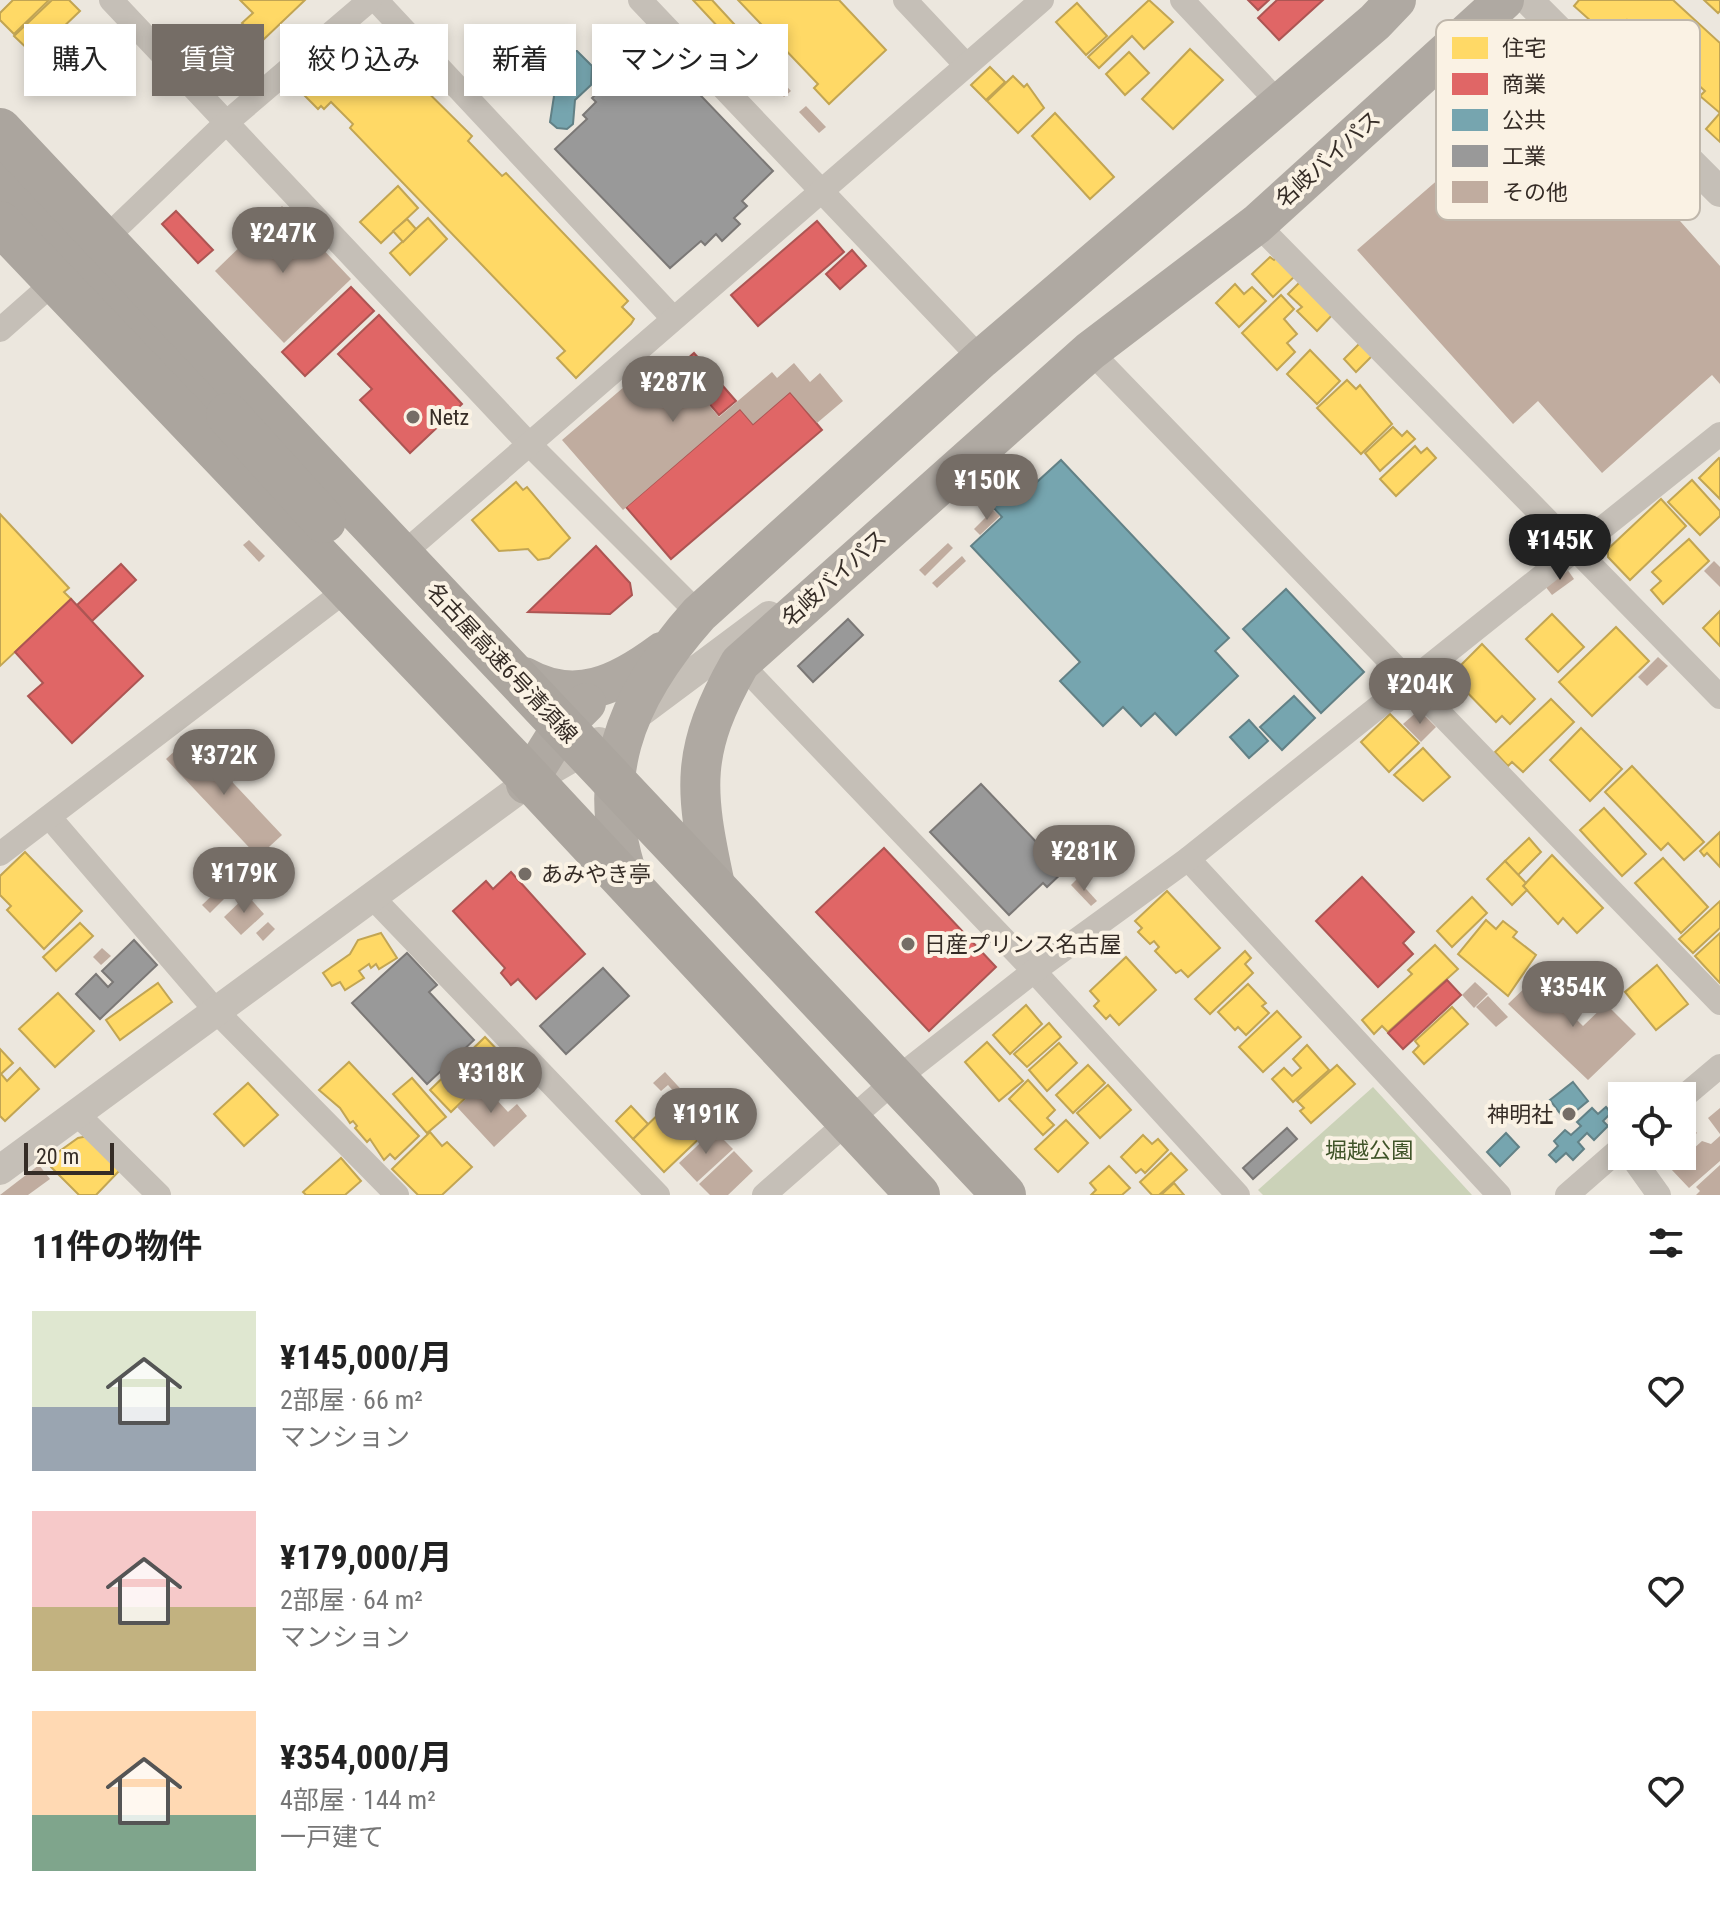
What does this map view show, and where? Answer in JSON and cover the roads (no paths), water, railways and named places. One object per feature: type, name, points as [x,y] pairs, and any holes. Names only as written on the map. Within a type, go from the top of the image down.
[{"type":"highway","points":[[578,753],[647,680],[671,644],[699,614],[981,359],[1375,22],[1396,0]]},
{"type":"highway","name":"名岐バイパス","points":[[1482,20],[1504,0]]},
{"type":"highway","name":"名岐バイパス","points":[[715,885],[699,811],[698,776],[709,721],[740,663],[1090,351],[1257,224],[1436,62]]},
{"type":"highway","name":"名古屋高速6号清須線","points":[[0,130],[1004,1195]]},
{"type":"highway","points":[[0,180],[216,402],[596,820],[681,953]]},
{"type":"highway","points":[[0,223],[681,953],[918,1195]]},
{"type":"highway","points":[[524,677],[543,688],[569,693],[600,688],[632,674],[671,644]]},
{"type":"highway","points":[[524,677],[578,753],[612,815],[616,843],[632,890],[681,953],[897,1195]]},
{"type":"highway","points":[[578,753],[600,688]]},
{"type":"highway","points":[[578,753],[715,885],[1012,1195]]},
{"type":"street","points":[[111,0],[528,443],[699,614]]},
{"type":"street","points":[[107,237],[226,123],[370,0]]},
{"type":"street","points":[[376,0],[672,317]]},
{"type":"street","points":[[640,0],[981,359]]},
{"type":"street","points":[[905,0],[966,65]]},
{"type":"street","points":[[405,552],[672,317],[1042,0]]},
{"type":"street","points":[[1182,0],[1278,102]]},
{"type":"street","points":[[1528,0],[1548,20]]},
{"type":"street","points":[[0,123],[524,677]]},
{"type":"street","points":[[1700,172],[1720,192]]},
{"type":"street","points":[[1257,224],[1720,697]]},
{"type":"street","points":[[0,234],[471,722],[515,740],[578,753]]},
{"type":"street","points":[[0,330],[51,285]]},
{"type":"street","points":[[1090,351],[1720,1003]]},
{"type":"street","points":[[764,1195],[899,1077],[1034,971],[1188,859],[1720,434]]},
{"type":"street","points":[[0,1170],[884,532]]},
{"type":"street","points":[[0,854],[51,819],[345,591]]},
{"type":"street","points":[[740,663],[1034,971],[1238,1195]]},
{"type":"street","points":[[471,722],[578,753],[681,953]]},
{"type":"street","points":[[51,819],[217,1012],[397,1195]]},
{"type":"street","points":[[1188,859],[1499,1195]]},
{"type":"street","points":[[374,899],[658,1195]]},
{"type":"street","points":[[1696,1086],[1720,1066]]},
{"type":"street","points":[[76,1113],[159,1195]]},
{"type":"street","points":[[1567,1195],[1608,1159]]},
{"type":"street","points":[[1641,1170],[1659,1195]]},
{"type":"place","name":"Netz","points":[[413,417]]},
{"type":"place","name":"あみやき亭","points":[[525,874]]},
{"type":"place","name":"日産プリンス名古屋","points":[[908,944]]},
{"type":"place","name":"神明社","points":[[1569,1114]]},
{"type":"park label","name":"堀越公園","points":[[1369,1150]]}]
